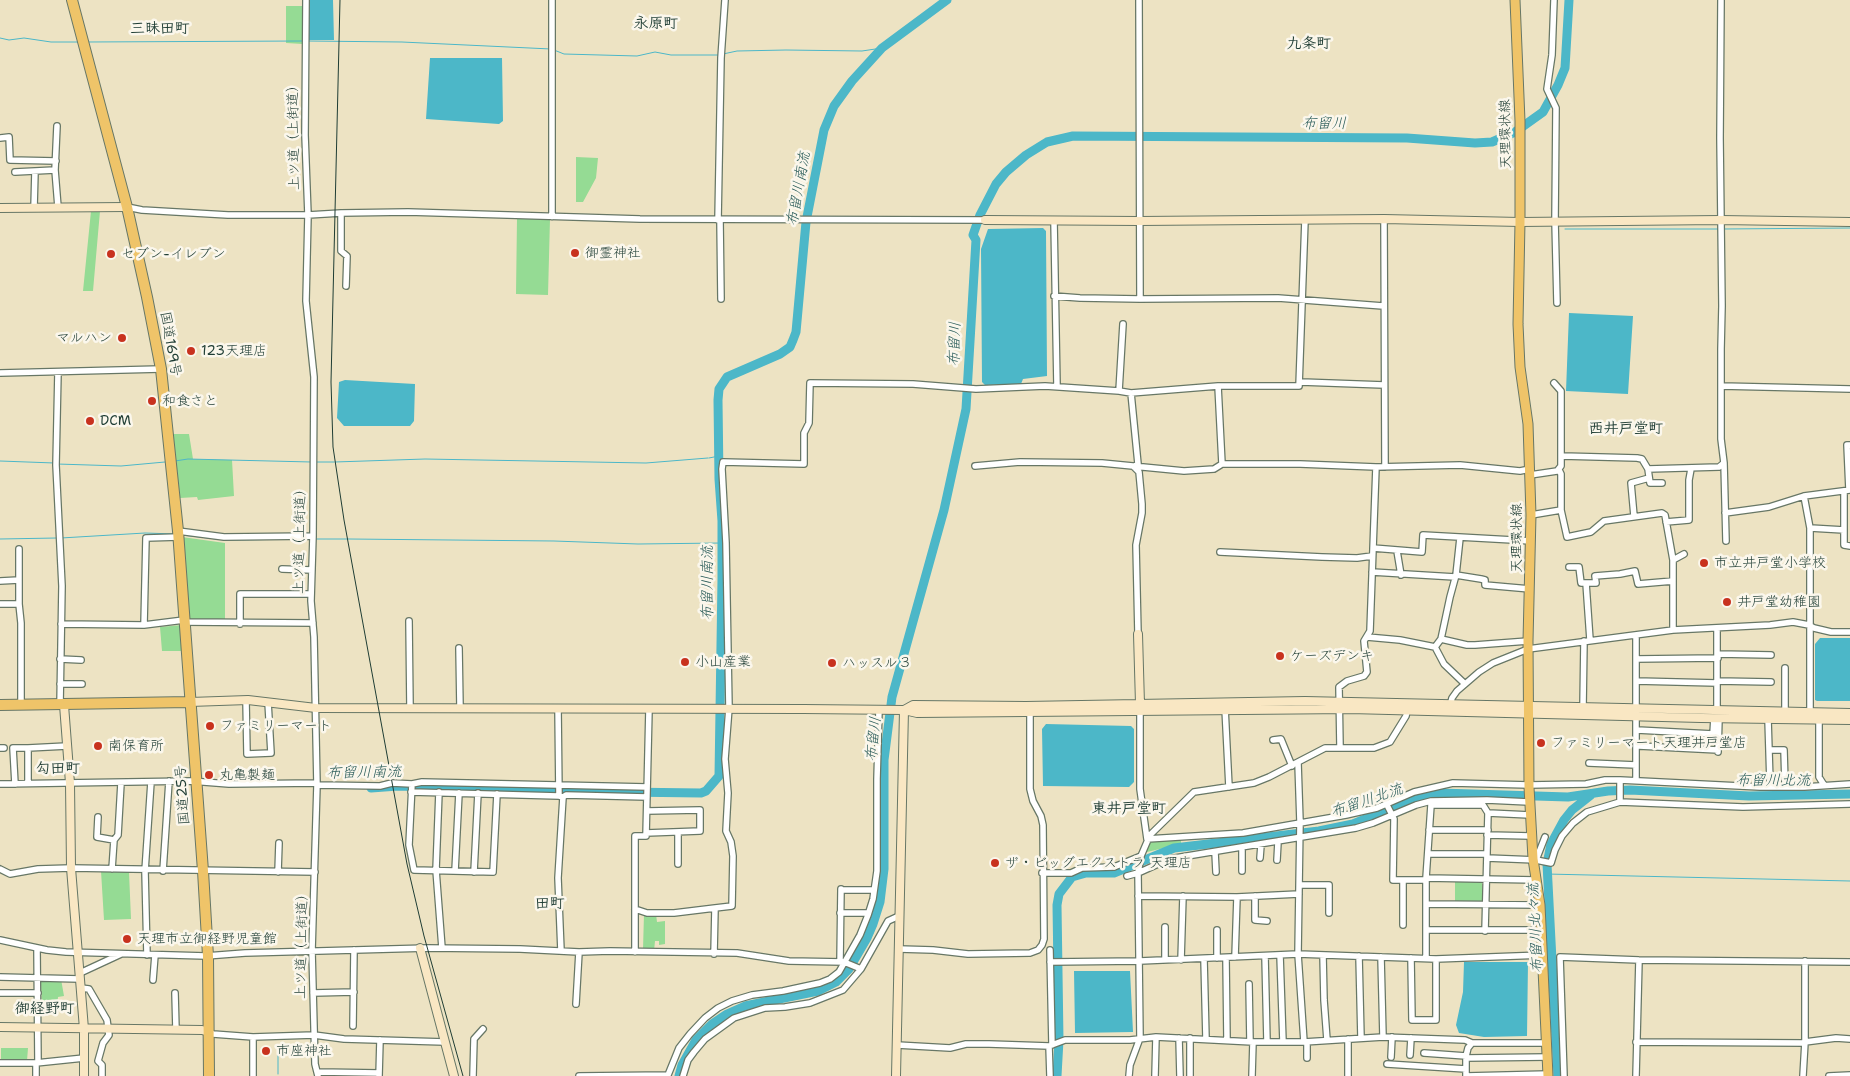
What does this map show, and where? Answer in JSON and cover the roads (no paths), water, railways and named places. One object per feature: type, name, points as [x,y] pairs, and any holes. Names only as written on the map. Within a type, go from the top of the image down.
[{"type":"highway","name":"国道169号","points":[[72,0],[127,207],[161,369],[179,534],[190,702]]},
{"type":"highway","points":[[0,705],[190,702]]},
{"type":"highway","name":"国道25号","points":[[190,702],[208,956],[209,1076]]},
{"type":"main road","name":"天理環状線","points":[[1515,0],[1520,121],[1518,324],[1520,367],[1528,424],[1531,515],[1528,645],[1528,786],[1540,905],[1548,1075]]},
{"type":"street","name":"上ツ道（上街道）","points":[[306,0],[305,135],[308,216],[306,301],[314,380],[311,594],[317,784],[312,952],[315,1064],[318,1074]]},
{"type":"street","points":[[552,0],[552,217]]},
{"type":"street","points":[[721,299],[719,220],[721,58],[725,0]]},
{"type":"street","points":[[1139,0],[1140,299]]},
{"type":"street","points":[[1554,0],[1552,55],[1547,89],[1556,108],[1555,221],[1557,303]]},
{"type":"street","points":[[1721,0],[1721,439],[1724,463],[1726,542]]},
{"type":"street","points":[[57,126],[55,170],[58,208]]},
{"type":"street","points":[[0,138],[10,138],[10,160],[56,161]]},
{"type":"street","points":[[15,172],[55,170]]},
{"type":"street","points":[[34,208],[35,171]]},
{"type":"street","points":[[0,208],[127,207],[142,210],[228,215],[308,216],[341,213],[408,212],[719,220],[1139,221],[1384,219],[1520,222],[1721,220],[1850,222]]},
{"type":"street","points":[[341,213],[341,251],[347,256],[346,286]]},
{"type":"street","points":[[1384,219],[1385,467]]},
{"type":"street","points":[[635,909],[647,913],[674,913],[732,906],[733,856],[731,842],[726,831],[728,792],[725,759],[728,709],[726,543],[722,469],[724,462],[804,464],[804,433],[809,423],[810,383],[913,384],[961,389],[1057,386],[1131,393],[1218,386],[1300,386],[1305,220]]},
{"type":"street","points":[[1054,221],[1057,386]]},
{"type":"street","points":[[1054,296],[1140,299],[1278,298],[1383,306]]},
{"type":"street","points":[[1119,391],[1123,324]]},
{"type":"street","points":[[0,373],[161,369]]},
{"type":"street","points":[[58,372],[56,465],[62,586],[60,684],[70,783],[71,868],[84,1029],[84,1076]]},
{"type":"street","points":[[1301,382],[1384,385]]},
{"type":"street","points":[[1554,383],[1561,391],[1562,456],[1559,470],[1561,474],[1561,510],[1567,537],[1591,532],[1604,521],[1662,513],[1665,515],[1672,560],[1672,630]]},
{"type":"street","points":[[1218,386],[1222,464]]},
{"type":"street","points":[[1721,386],[1850,389]]},
{"type":"street","points":[[1131,393],[1138,464],[1134,467]]},
{"type":"street","points":[[1850,445],[1847,445],[1848,490],[1844,530],[1844,545],[1850,546]]},
{"type":"street","points":[[1562,456],[1642,459],[1648,469],[1650,483],[1662,483]]},
{"type":"street","points":[[975,466],[1020,462],[1093,463],[1184,471],[1214,469],[1222,464],[1300,464],[1376,467],[1460,465],[1530,472],[1559,470]]},
{"type":"street","points":[[1648,469],[1719,467],[1724,463]]},
{"type":"street","points":[[1134,467],[1139,472],[1142,504],[1136,545],[1140,789],[1147,839]]},
{"type":"street","points":[[1340,748],[1339,687],[1342,683],[1364,676],[1367,672],[1364,641],[1370,630],[1376,467]]},
{"type":"street","points":[[1666,522],[1689,520],[1689,480],[1691,469]]},
{"type":"street","points":[[1634,516],[1632,483],[1649,478]]},
{"type":"street","points":[[1725,513],[1769,507],[1804,496],[1848,490]]},
{"type":"street","points":[[1804,496],[1810,528],[1810,625],[1813,717],[1819,777],[1824,785]]},
{"type":"street","points":[[1531,515],[1561,510]]},
{"type":"street","points":[[1810,528],[1844,530]]},
{"type":"street","points":[[144,624],[146,538],[179,534],[224,537],[313,536]]},
{"type":"street","points":[[1374,548],[1422,552],[1423,535],[1531,541]]},
{"type":"street","points":[[1434,647],[1441,638],[1455,576],[1460,538]]},
{"type":"street","points":[[19,549],[21,705]]},
{"type":"street","points":[[1397,551],[1401,575]]},
{"type":"street","points":[[1220,552],[1357,558],[1372,556]]},
{"type":"street","points":[[1672,560],[1684,554]]},
{"type":"street","points":[[1569,567],[1579,566],[1580,581],[1586,583],[1596,582],[1596,576],[1635,571],[1638,584],[1673,581]]},
{"type":"street","points":[[282,569],[312,570]]},
{"type":"street","points":[[1372,572],[1481,578],[1484,580],[1485,585],[1530,589]]},
{"type":"street","points":[[0,580],[19,580]]},
{"type":"street","points":[[1582,707],[1587,641],[1586,583]]},
{"type":"street","points":[[240,624],[240,594],[311,594]]},
{"type":"street","points":[[0,604],[19,604]]},
{"type":"street","points":[[61,624],[144,624],[185,621],[240,624],[313,623]]},
{"type":"street","points":[[409,621],[410,708]]},
{"type":"street","points":[[1441,638],[1467,645],[1528,645],[1587,641],[1672,630],[1793,622],[1810,625],[1824,631],[1850,632]]},
{"type":"street","points":[[1639,746],[1718,752],[1717,628]]},
{"type":"street","points":[[1636,634],[1636,780]]},
{"type":"street","points":[[1367,637],[1400,640],[1434,647],[1444,664],[1466,684]]},
{"type":"street","points":[[1450,707],[1457,692],[1466,684],[1493,664],[1528,645]]},
{"type":"street","points":[[459,648],[460,708]]},
{"type":"street","points":[[1636,659],[1772,655]]},
{"type":"street","points":[[60,659],[81,660]]},
{"type":"street","points":[[1785,668],[1785,712]]},
{"type":"street","points":[[1636,681],[1771,682]]},
{"type":"street","points":[[60,684],[82,684]]},
{"type":"street","points":[[190,702],[246,700],[316,708],[902,710],[917,713],[1030,709],[1338,705],[1529,709],[1768,719],[1850,713]]},
{"type":"street","points":[[246,700],[247,754],[271,753],[268,702]]},
{"type":"street","points":[[1129,1076],[1130,1065],[1140,1038],[1139,871],[1141,857],[1150,835],[1194,792],[1254,783],[1295,764],[1318,750],[1332,747],[1374,748],[1390,742],[1408,706]]},
{"type":"street","points":[[1225,707],[1229,787]]},
{"type":"street","points":[[1529,709],[1582,707],[1636,713]]},
{"type":"street","points":[[558,708],[559,785],[561,796],[558,878],[561,951]]},
{"type":"street","points":[[635,952],[636,836],[646,836],[649,709]]},
{"type":"street","points":[[899,949],[968,954],[1030,953],[1035,952],[1042,945],[1044,939],[1042,816],[1033,801],[1030,789],[1030,709]]},
{"type":"street","points":[[579,1076],[668,1075],[680,1048],[690,1034],[705,1018],[718,1008],[752,994],[783,991],[820,983],[839,972],[860,935],[874,890],[877,871],[876,779],[881,710]]},
{"type":"street","points":[[896,1076],[902,710]]},
{"type":"street","points":[[1717,716],[1785,712],[1813,717],[1850,720]]},
{"type":"street","points":[[1637,730],[1713,734],[1717,716]]},
{"type":"street","points":[[1768,719],[1770,784]]},
{"type":"street","points":[[1273,740],[1281,739],[1295,764],[1300,822],[1298,954],[1307,1058]]},
{"type":"street","points":[[15,784],[13,748],[67,746]]},
{"type":"street","points":[[28,748],[28,783]]},
{"type":"street","points":[[1769,750],[1784,750],[1785,784]]},
{"type":"street","points":[[1589,763],[1636,765]]},
{"type":"street","points":[[1147,839],[1243,833],[1367,811],[1414,792],[1453,783],[1528,786],[1586,784],[1606,780],[1636,780],[1760,787],[1850,784]]},
{"type":"street","points":[[1620,780],[1620,801]]},
{"type":"street","points":[[164,871],[170,781]]},
{"type":"street","points":[[0,784],[196,781],[229,784],[380,786],[392,783],[412,784],[422,782],[647,787]]},
{"type":"street","points":[[147,955],[145,870],[152,782]]},
{"type":"street","points":[[112,869],[114,840],[118,835],[121,783]]},
{"type":"street","points":[[412,784],[410,845],[414,870],[493,872],[497,794]]},
{"type":"street","points":[[412,792],[647,797]]},
{"type":"street","points":[[440,792],[436,870],[442,948]]},
{"type":"street","points":[[456,871],[458,793]]},
{"type":"street","points":[[474,872],[478,793]]},
{"type":"street","points":[[1127,876],[1169,858],[1261,845],[1356,828],[1416,805],[1441,799],[1529,801]]},
{"type":"street","points":[[1428,854],[1487,856],[1551,863],[1554,850],[1562,836],[1573,824],[1587,812],[1620,801],[1743,807],[1850,804]]},
{"type":"street","points":[[1386,804],[1394,819],[1392,880],[1536,880]]},
{"type":"street","points":[[1426,958],[1426,879],[1431,806],[1483,805],[1488,813],[1485,931]]},
{"type":"street","points":[[646,833],[700,831],[700,810],[647,812]]},
{"type":"street","points":[[1488,813],[1530,815]]},
{"type":"street","points":[[98,818],[97,837],[114,840]]},
{"type":"street","points":[[1429,830],[1532,836]]},
{"type":"street","points":[[678,832],[678,864]]},
{"type":"street","points":[[1536,860],[1546,837]]},
{"type":"street","points":[[1277,860],[1278,842]]},
{"type":"street","points":[[278,872],[279,843]]},
{"type":"street","points":[[1260,858],[1261,845]]},
{"type":"street","points":[[1242,848],[1242,871]]},
{"type":"street","points":[[1216,852],[1216,872]]},
{"type":"street","points":[[1042,873],[1070,874],[1082,868],[1114,867],[1141,857]]},
{"type":"street","points":[[0,869],[10,874],[38,869],[71,868],[315,872]]},
{"type":"street","points":[[1403,880],[1404,925]]},
{"type":"street","points":[[1299,885],[1329,885],[1329,913]]},
{"type":"street","points":[[844,962],[840,889],[874,890]]},
{"type":"street","points":[[1138,896],[1237,897],[1299,894]]},
{"type":"street","points":[[1181,960],[1183,896]]},
{"type":"street","points":[[1255,896],[1254,920],[1267,921]]},
{"type":"street","points":[[1234,957],[1237,897]]},
{"type":"street","points":[[1426,904],[1540,905]]},
{"type":"street","points":[[714,954],[715,908]]},
{"type":"street","points":[[840,913],[868,913]]},
{"type":"street","points":[[683,1076],[688,1060],[705,1039],[734,1018],[765,1008],[786,1007],[810,1002],[843,990],[860,969],[888,921],[899,916]]},
{"type":"street","points":[[1165,927],[1165,960]]},
{"type":"street","points":[[1216,958],[1217,930]]},
{"type":"street","points":[[1427,930],[1541,930]]},
{"type":"street","points":[[0,940],[56,951],[147,955],[208,956],[245,953],[420,948],[737,954],[789,961],[844,962],[860,969]]},
{"type":"street","points":[[36,1076],[38,1028],[37,948]]},
{"type":"street","points":[[420,948],[454,1076]]},
{"type":"street","points":[[353,1026],[354,950]]},
{"type":"street","points":[[1050,950],[1050,1076]]},
{"type":"street","points":[[576,1004],[579,952]]},
{"type":"street","points":[[0,977],[80,976],[122,953]]},
{"type":"street","points":[[1050,962],[1140,962],[1298,954],[1436,959],[1543,956]]},
{"type":"street","points":[[153,980],[156,955]]},
{"type":"street","points":[[1280,955],[1283,1042]]},
{"type":"street","points":[[1322,955],[1327,1040]]},
{"type":"street","points":[[1265,956],[1267,1042]]},
{"type":"street","points":[[1359,956],[1361,1038]]},
{"type":"street","points":[[1382,956],[1383,1037]]},
{"type":"street","points":[[1564,1076],[1560,957],[1639,960],[1850,962]]},
{"type":"street","points":[[1204,958],[1206,1039]]},
{"type":"street","points":[[1226,958],[1227,1040]]},
{"type":"street","points":[[1411,958],[1412,1020],[1436,1020],[1436,959]]},
{"type":"street","points":[[1636,1076],[1639,960]]},
{"type":"street","points":[[1803,1076],[1805,961]]},
{"type":"street","points":[[1251,986],[1252,1076]]},
{"type":"street","points":[[81,988],[89,990],[104,1015],[109,1029],[109,1035],[103,1043],[98,1061],[102,1065],[102,1076]]},
{"type":"street","points":[[313,993],[354,992]]},
{"type":"street","points":[[0,993],[38,993]]},
{"type":"street","points":[[175,993],[176,1030]]},
{"type":"street","points":[[0,1027],[202,1030],[213,1034],[253,1037],[314,1035],[344,1039],[445,1042]]},
{"type":"street","points":[[473,1076],[474,1039],[483,1029]]},
{"type":"street","points":[[253,1037],[253,1076]]},
{"type":"street","points":[[897,1045],[950,1048],[966,1044],[1051,1045],[1065,1040],[1130,1040],[1140,1038],[1305,1042],[1383,1037],[1465,1040],[1472,1043],[1546,1043]]},
{"type":"street","points":[[1391,1057],[1392,1037]]},
{"type":"street","points":[[1155,1076],[1156,1038]]},
{"type":"street","points":[[1179,1038],[1180,1076]]},
{"type":"street","points":[[1190,1038],[1190,1076]]},
{"type":"street","points":[[1410,1055],[1411,1038]]},
{"type":"street","points":[[1636,1042],[1805,1043],[1836,1038],[1850,1039]]},
{"type":"street","points":[[1348,1039],[1348,1076]]},
{"type":"street","points":[[318,1074],[379,1075],[380,1040]]},
{"type":"street","points":[[1466,1074],[1466,1057],[1468,1048],[1472,1043]]},
{"type":"street","points":[[1424,1053],[1466,1057],[1547,1057]]},
{"type":"street","points":[[0,1063],[37,1063],[84,1058]]},
{"type":"street","points":[[1387,1064],[1466,1074],[1548,1075]]},
{"type":"street","points":[[1829,1076],[1850,1075]]},
{"type":"water","points":[[308,0],[333,0],[334,40],[308,40]]},
{"type":"water","points":[[430,58],[502,58],[503,121],[499,124],[426,119]]},
{"type":"water","points":[[1043,228],[1046,231],[1047,376],[1023,379],[1021,384],[985,385],[982,382],[981,249],[988,229]]},
{"type":"water","points":[[1569,313],[1633,316],[1628,394],[1566,391]]},
{"type":"water","points":[[345,380],[415,384],[414,421],[410,426],[344,426],[337,418],[339,382]]},
{"type":"water","points":[[1820,638],[1850,638],[1850,701],[1815,700],[1815,644]]},
{"type":"water","points":[[1046,724],[1131,726],[1134,729],[1134,782],[1129,787],[1043,786],[1042,729]]},
{"type":"water","points":[[1464,962],[1528,962],[1527,1036],[1484,1037],[1459,1033],[1456,1025],[1463,992]]},
{"type":"water","points":[[1074,971],[1130,971],[1133,1032],[1075,1033]]},
{"type":"waterway","name":"布留川南流","points":[[371,788],[398,786],[545,791],[701,793],[706,791],[719,776],[722,579],[719,389],[727,377],[780,354],[790,347],[793,340],[796,332],[806,222],[824,130],[834,106],[852,81],[882,48],[947,0]]},
{"type":"waterway","name":"布留川","points":[[679,1076],[682,1065],[696,1040],[712,1024],[727,1014],[745,1006],[818,991],[836,982],[849,969],[873,924],[880,902],[884,869],[884,760],[892,697],[944,510],[966,409],[976,240],[973,235],[980,215],[996,184],[1006,172],[1026,155],[1047,142],[1073,136],[1407,138],[1475,143],[1492,142],[1515,132],[1543,112],[1558,85],[1565,68],[1569,0]]},
{"type":"waterway","points":[[0,38],[9,40],[24,38],[51,42],[78,42]]},
{"type":"waterway","points":[[87,42],[303,41]]},
{"type":"waterway","points":[[307,41],[402,42],[551,49]]},
{"type":"waterway","points":[[723,54],[737,51],[862,51],[882,48]]},
{"type":"waterway","points":[[554,50],[564,54],[637,56],[655,52],[671,55],[719,55]]},
{"type":"waterway","points":[[1723,229],[1850,228]]},
{"type":"waterway","points":[[1565,229],[1719,229]]},
{"type":"waterway","points":[[709,458],[719,456]]},
{"type":"waterway","points":[[335,462],[425,459],[646,463],[708,458]]},
{"type":"waterway","points":[[175,461],[188,459],[311,462]]},
{"type":"waterway","points":[[0,461],[54,463]]},
{"type":"waterway","points":[[57,464],[121,466],[165,462]]},
{"type":"waterway","points":[[316,462],[334,462]]},
{"type":"waterway","points":[[61,538],[145,533],[175,534]]},
{"type":"waterway","points":[[182,535],[225,540],[310,539]]},
{"type":"waterway","points":[[0,539],[57,538]]},
{"type":"waterway","points":[[315,539],[347,539]]},
{"type":"waterway","points":[[348,539],[554,541],[638,544],[722,543]]},
{"type":"waterway","name":"布留川北流","points":[[1057,1076],[1059,1040],[1057,905],[1059,894],[1072,877],[1086,873],[1114,873],[1174,848],[1319,831],[1353,824],[1409,801],[1440,793],[1568,797],[1630,790],[1749,796],[1850,794]]},
{"type":"waterway","name":"布留川北々流","points":[[1558,1076],[1547,864],[1551,844],[1564,820],[1572,810],[1591,795]]},
{"type":"waterway","points":[[1546,874],[1850,881]]},
{"type":"waterway","points":[[278,1054],[278,1074]]},
{"type":"railway","points":[[340,0],[331,382],[333,447],[344,520],[407,864],[424,936],[463,1076]]},
{"type":"place","name":"御霊神社","points":[[575,253]]},
{"type":"place","name":"セブン-イレブン","points":[[111,254]]},
{"type":"place","name":"マルハン","points":[[122,338]]},
{"type":"place","name":"123天理店","points":[[191,351]]},
{"type":"place","name":"和食さと","points":[[152,401]]},
{"type":"place","name":"DCM","points":[[90,421]]},
{"type":"place","name":"市立井戸堂小学校","points":[[1704,563]]},
{"type":"place","name":"井戸堂幼稚園","points":[[1727,602]]},
{"type":"place","name":"ケーズデンキ","points":[[1280,656]]},
{"type":"place","name":"小山産業","points":[[685,662]]},
{"type":"place","name":"ハッスル３","points":[[832,663]]},
{"type":"place","name":"ファミリーマート","points":[[210,726]]},
{"type":"place","name":"ファミリーマート天理井戸堂店","points":[[1541,743]]},
{"type":"place","name":"南保育所","points":[[98,746]]},
{"type":"place","name":"丸亀製麺","points":[[209,775]]},
{"type":"place","name":"ザ・ビッグエクストラ 天理店","points":[[995,863]]},
{"type":"place","name":"天理市立御経野児童館","points":[[127,939]]},
{"type":"place","name":"市座神社","points":[[266,1051]]},
{"type":"district","name":"永原町","points":[[656,24]]},
{"type":"district","name":"三昧田町","points":[[160,29]]},
{"type":"district","name":"九条町","points":[[1309,44]]},
{"type":"district","name":"西井戸堂町","points":[[1626,429]]},
{"type":"district","name":"勾田町","points":[[58,769]]},
{"type":"district","name":"東井戸堂町","points":[[1129,809]]},
{"type":"district","name":"田町","points":[[550,904]]},
{"type":"district","name":"御経野町","points":[[45,1009]]}]
